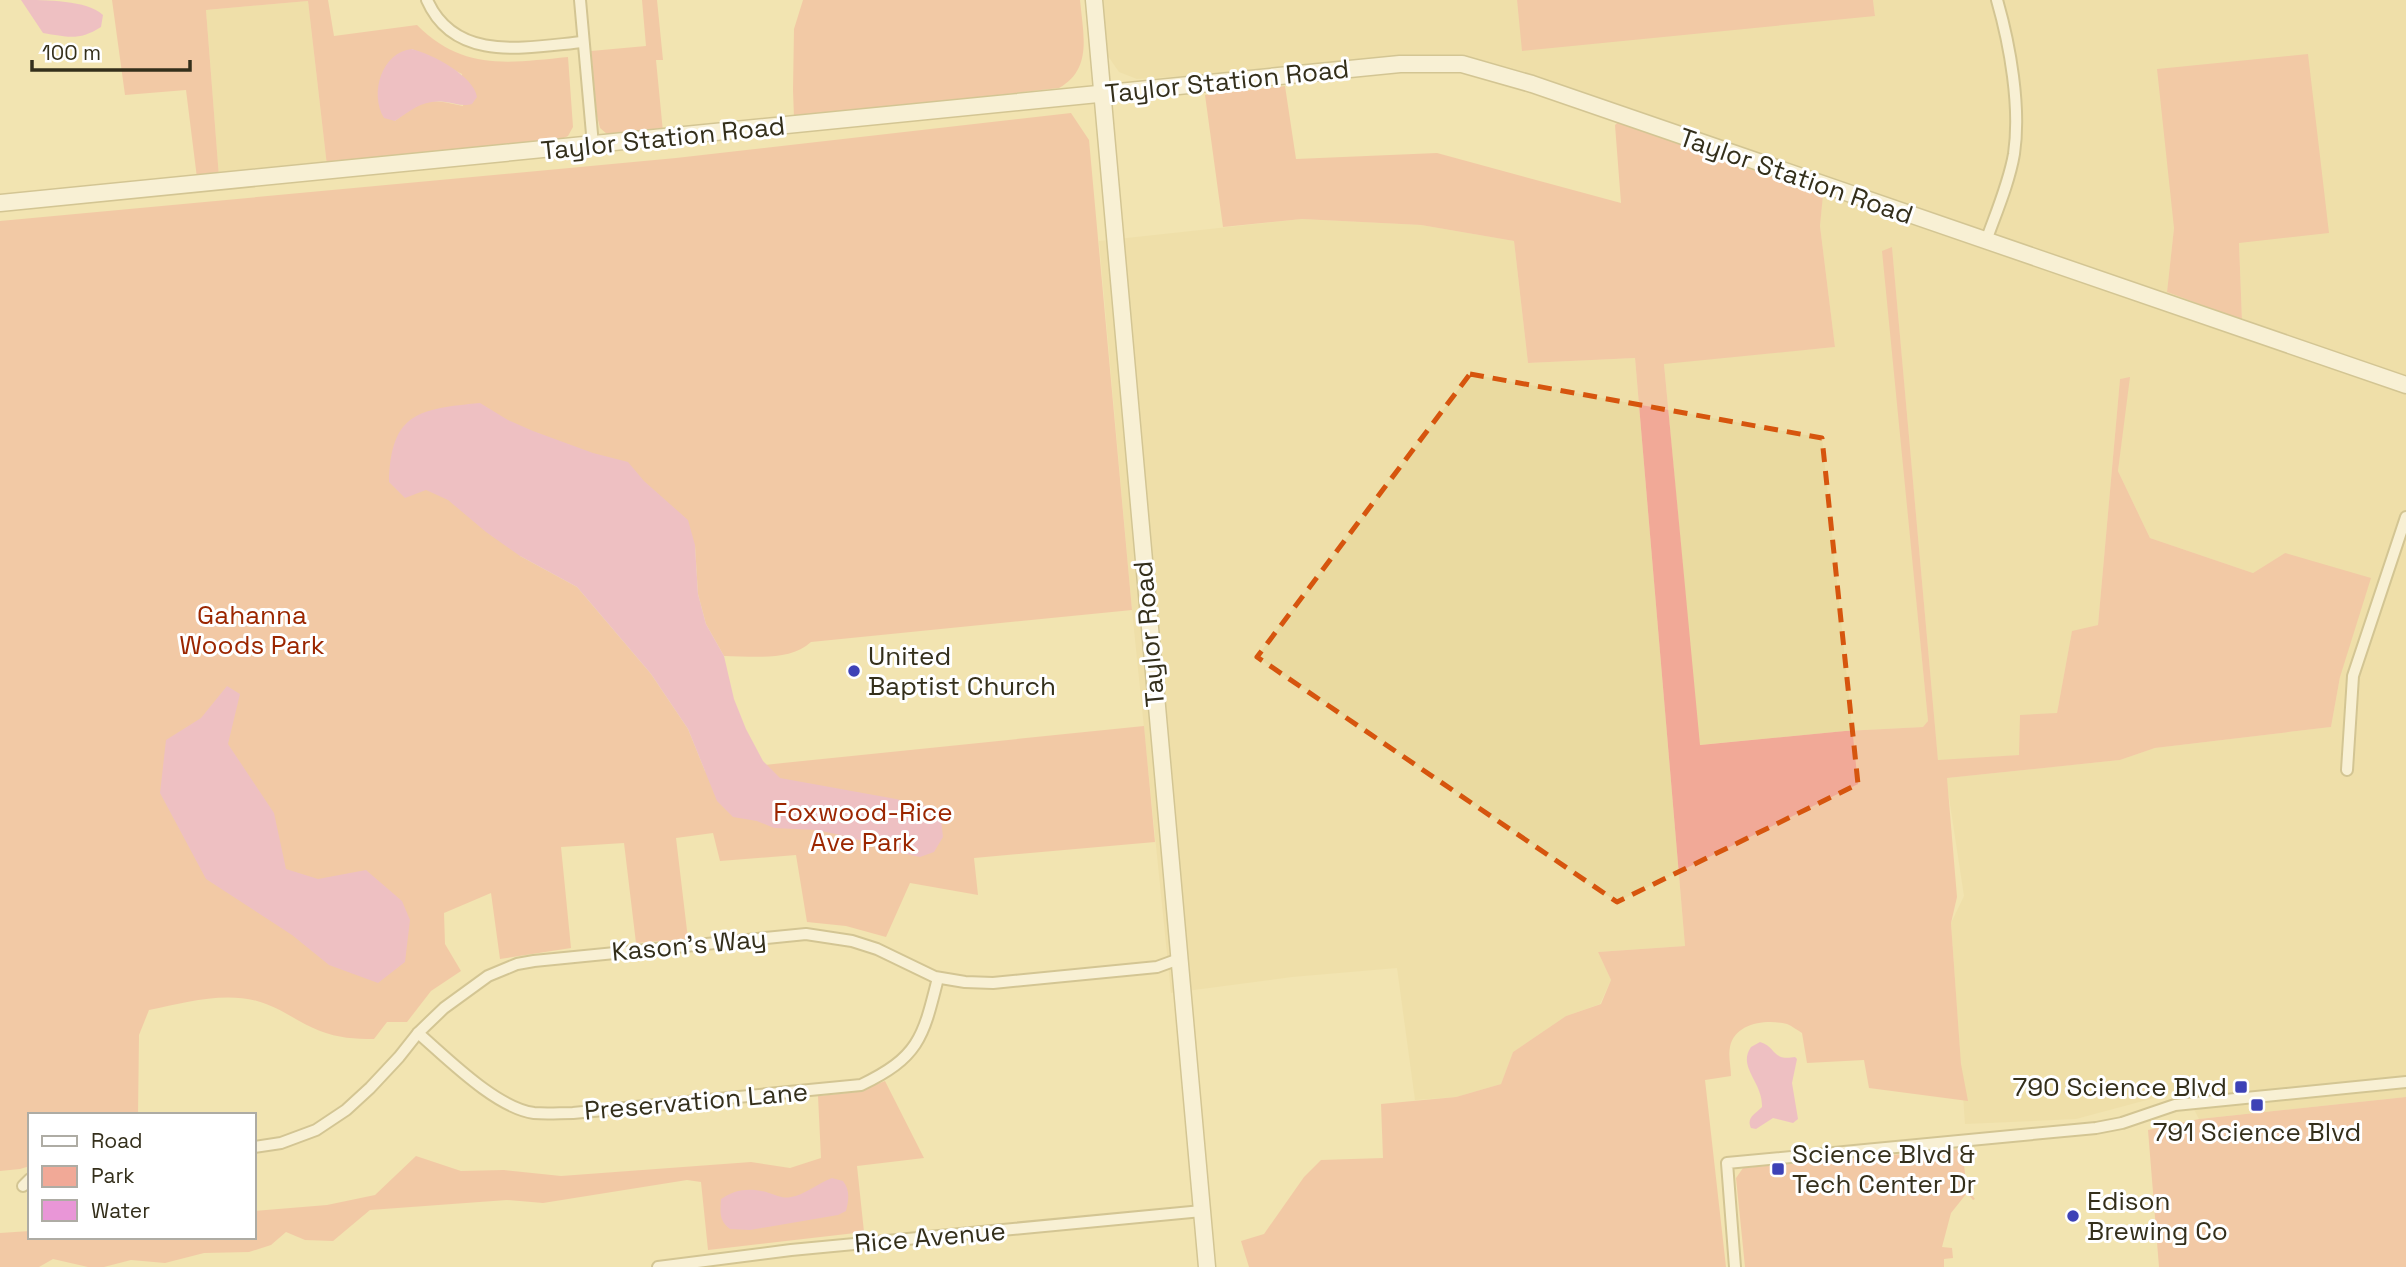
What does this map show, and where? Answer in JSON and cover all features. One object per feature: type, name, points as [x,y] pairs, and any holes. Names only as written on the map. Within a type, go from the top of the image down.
[{"type":"main road","name":"Taylor Road","points":[[1094,0],[1207,1267]]},
{"type":"main road","name":"Taylor Station Road","points":[[0,203],[1400,64],[1462,64],[1532,85],[2406,385]]},
{"type":"street","points":[[426,0],[432,13],[449,29],[466,41],[487,47],[509,48],[583,42]]},
{"type":"street","points":[[580,0],[593,145]]},
{"type":"street","points":[[1986,241],[2014,153],[2015,103],[2009,42],[1997,0]]},
{"type":"street","points":[[2347,770],[2353,676],[2406,517]]},
{"type":"street","name":"Kason's Way","points":[[256,1147],[281,1143],[316,1130],[346,1110],[444,1008],[488,976],[534,961],[806,934],[877,948],[938,978],[965,982],[993,983],[1157,967],[1179,959]]},
{"type":"street","name":"Preservation Lane","points":[[418,1033],[489,1093],[534,1113],[573,1113],[861,1085],[887,1072],[918,1042],[927,1021],[938,978]]},
{"type":"street","points":[[1735,1267],[1727,1163],[2096,1128],[2122,1123],[2175,1105],[2406,1082]]},
{"type":"street","name":"Rice Avenue","points":[[658,1267],[791,1250],[1202,1210]]},
{"type":"highlighted area","points":[[1470,374],[1822,438],[1858,784],[1617,902],[1257,657]]},
{"type":"shaded area","points":[[1100,0],[1517,0],[1523,50],[1875,15],[1873,0],[2406,0],[2406,1097],[2199,1119],[2184,1090],[2076,1119],[1965,1124],[1951,923],[1964,896],[1946,778],[2120,760],[2155,748],[2331,727],[2340,677],[2285,553],[2253,573],[2150,538],[2118,471],[2129,378],[2120,379],[2098,625],[2072,632],[2057,713],[2020,755],[1938,761],[1892,248],[1883,251],[1928,721],[1924,727],[1845,731],[1699,745],[1664,363],[1835,347],[1820,226],[1824,180],[1510,70],[1280,70],[1137,79],[1119,72],[1108,56],[1102,34]],"holes":[[[2174,228],[2239,243],[2242,319],[2167,292]]]},
{"type":"shaded area","points":[[308,1],[327,166],[219,177],[206,10]]},
{"type":"shaded area","points":[[1302,219],[1421,225],[1514,241],[1528,363],[1635,358],[1685,946],[1598,952],[1611,980],[1600,1004],[1566,1016],[1513,1052],[1501,1084],[1456,1097],[1415,1100],[1397,968],[1292,977],[1171,993],[1132,610],[1099,241]]},
{"type":"green space","points":[[112,0],[328,0],[334,36],[417,25],[434,40],[469,57],[506,62],[568,57],[573,127],[568,136],[556,142],[327,166],[308,1],[206,10],[219,177],[197,178],[186,90],[125,95]],"holes":[[[412,49],[462,74],[463,106],[423,102],[395,121]]]},
{"type":"green space","points":[[642,0],[657,0],[663,60],[656,60],[663,132],[624,136],[607,134],[600,128],[597,116],[591,51],[646,46]]},
{"type":"green space","points":[[803,0],[1080,0],[1084,38],[1081,61],[1070,80],[1059,88],[794,118],[794,29]]},
{"type":"green space","points":[[1517,0],[1873,0],[1875,16],[1522,51]]},
{"type":"green space","points":[[2308,54],[2329,233],[2239,243],[2242,320],[2167,292],[2174,228],[2157,69]]},
{"type":"green space","points":[[1285,86],[1296,159],[1437,153],[1621,203],[1615,125],[1618,122],[1823,195],[1820,226],[1835,347],[1664,364],[1700,745],[1845,731],[1923,727],[1928,721],[1882,251],[1892,247],[1938,760],[2019,755],[2020,715],[2057,713],[2072,631],[2098,625],[2120,379],[2130,377],[2118,471],[2150,538],[2253,573],[2285,553],[2371,578],[2340,677],[2331,727],[2155,748],[2120,760],[1947,778],[1957,897],[1951,923],[1961,1064],[1968,1101],[1869,1088],[1864,1060],[1807,1063],[1802,1033],[1791,1026],[1770,1022],[1745,1028],[1733,1039],[1730,1047],[1731,1076],[1705,1080],[1726,1267],[1249,1267],[1241,1241],[1264,1234],[1304,1177],[1321,1160],[1383,1158],[1381,1104],[1456,1097],[1501,1084],[1513,1052],[1566,1016],[1601,1004],[1611,980],[1598,952],[1685,946],[1635,358],[1528,363],[1514,241],[1421,225],[1302,219],[1223,227],[1205,95]]},
{"type":"green space","name":"Gahanna Woods Park","points":[[1071,113],[1089,140],[1132,610],[811,642],[792,653],[781,655],[724,656],[706,624],[698,594],[695,545],[520,556],[577,587],[651,674],[688,729],[705,771],[1144,726],[1155,842],[974,858],[978,895],[910,883],[886,937],[846,926],[807,922],[796,855],[720,861],[713,833],[676,838],[688,939],[636,943],[624,843],[561,847],[571,948],[500,959],[491,893],[444,913],[445,944],[461,971],[431,991],[407,1022],[387,1022],[374,1039],[347,1038],[327,1033],[265,1004],[244,999],[203,1000],[149,1010],[139,1035],[138,1113],[28,1113],[28,1167],[0,1171],[0,221],[676,158]]},
{"type":"green space","points":[[885,1081],[924,1158],[857,1166],[864,1232],[708,1250],[701,1182],[687,1180],[543,1203],[507,1200],[370,1210],[333,1241],[305,1240],[286,1232],[271,1245],[249,1252],[204,1253],[165,1263],[131,1260],[104,1267],[88,1267],[53,1259],[39,1267],[0,1267],[0,1233],[28,1231],[28,1239],[256,1239],[256,1211],[327,1205],[375,1195],[416,1156],[461,1171],[504,1170],[561,1176],[751,1162],[790,1168],[821,1158],[818,1096],[856,1092]]},
{"type":"green space","points":[[2406,1097],[2406,1267],[2159,1267],[2148,1130],[2199,1119]]},
{"type":"green space","points":[[1962,1149],[1967,1189],[1975,1199],[1967,1193],[1951,1213],[1942,1247],[1952,1248],[1953,1258],[1944,1259],[1944,1267],[1745,1267],[1736,1178],[1743,1168]]},
{"type":"water","points":[[21,0],[87,6],[103,15],[101,27],[80,36],[43,33]]},
{"type":"water","points":[[412,49],[441,61],[468,81],[477,97],[472,104],[430,102],[418,106],[395,121],[384,118],[378,97],[381,75],[393,58]]},
{"type":"water","points":[[480,403],[533,431],[593,453],[628,462],[644,481],[688,520],[695,545],[698,594],[706,624],[724,656],[734,699],[763,761],[780,778],[926,806],[941,819],[943,837],[934,852],[920,857],[878,848],[840,835],[816,830],[774,828],[757,821],[733,817],[717,801],[688,729],[651,674],[577,587],[520,556],[448,500],[426,490],[405,498],[389,482],[395,441],[412,418],[440,408]]},
{"type":"water","points":[[227,686],[240,694],[228,744],[274,813],[286,869],[318,879],[366,870],[402,901],[410,920],[405,962],[378,983],[329,965],[292,935],[206,879],[160,793],[166,740],[201,718]]},
{"type":"water","points":[[1760,1042],[1782,1057],[1797,1059],[1792,1083],[1798,1119],[1793,1123],[1773,1118],[1756,1129],[1751,1128],[1750,1119],[1762,1107],[1747,1054],[1751,1047]]},
{"type":"water","points":[[832,1178],[843,1181],[848,1191],[846,1211],[838,1215],[750,1230],[730,1229],[722,1219],[721,1199],[732,1193],[756,1190],[782,1197],[796,1196]]},
{"type":"place","name":"United Baptist Church","points":[[854,671]]},
{"type":"place","name":"790 Science Blvd","points":[[2241,1087]]},
{"type":"place","name":"791 Science Blvd","points":[[2257,1105]]},
{"type":"place","name":"Science Blvd & Tech Center Dr","points":[[1778,1169]]},
{"type":"place","name":"Edison Brewing Co","points":[[2073,1216]]},
{"type":"park label","name":"Foxwood-Rice Ave Park","points":[[863,827]]}]
